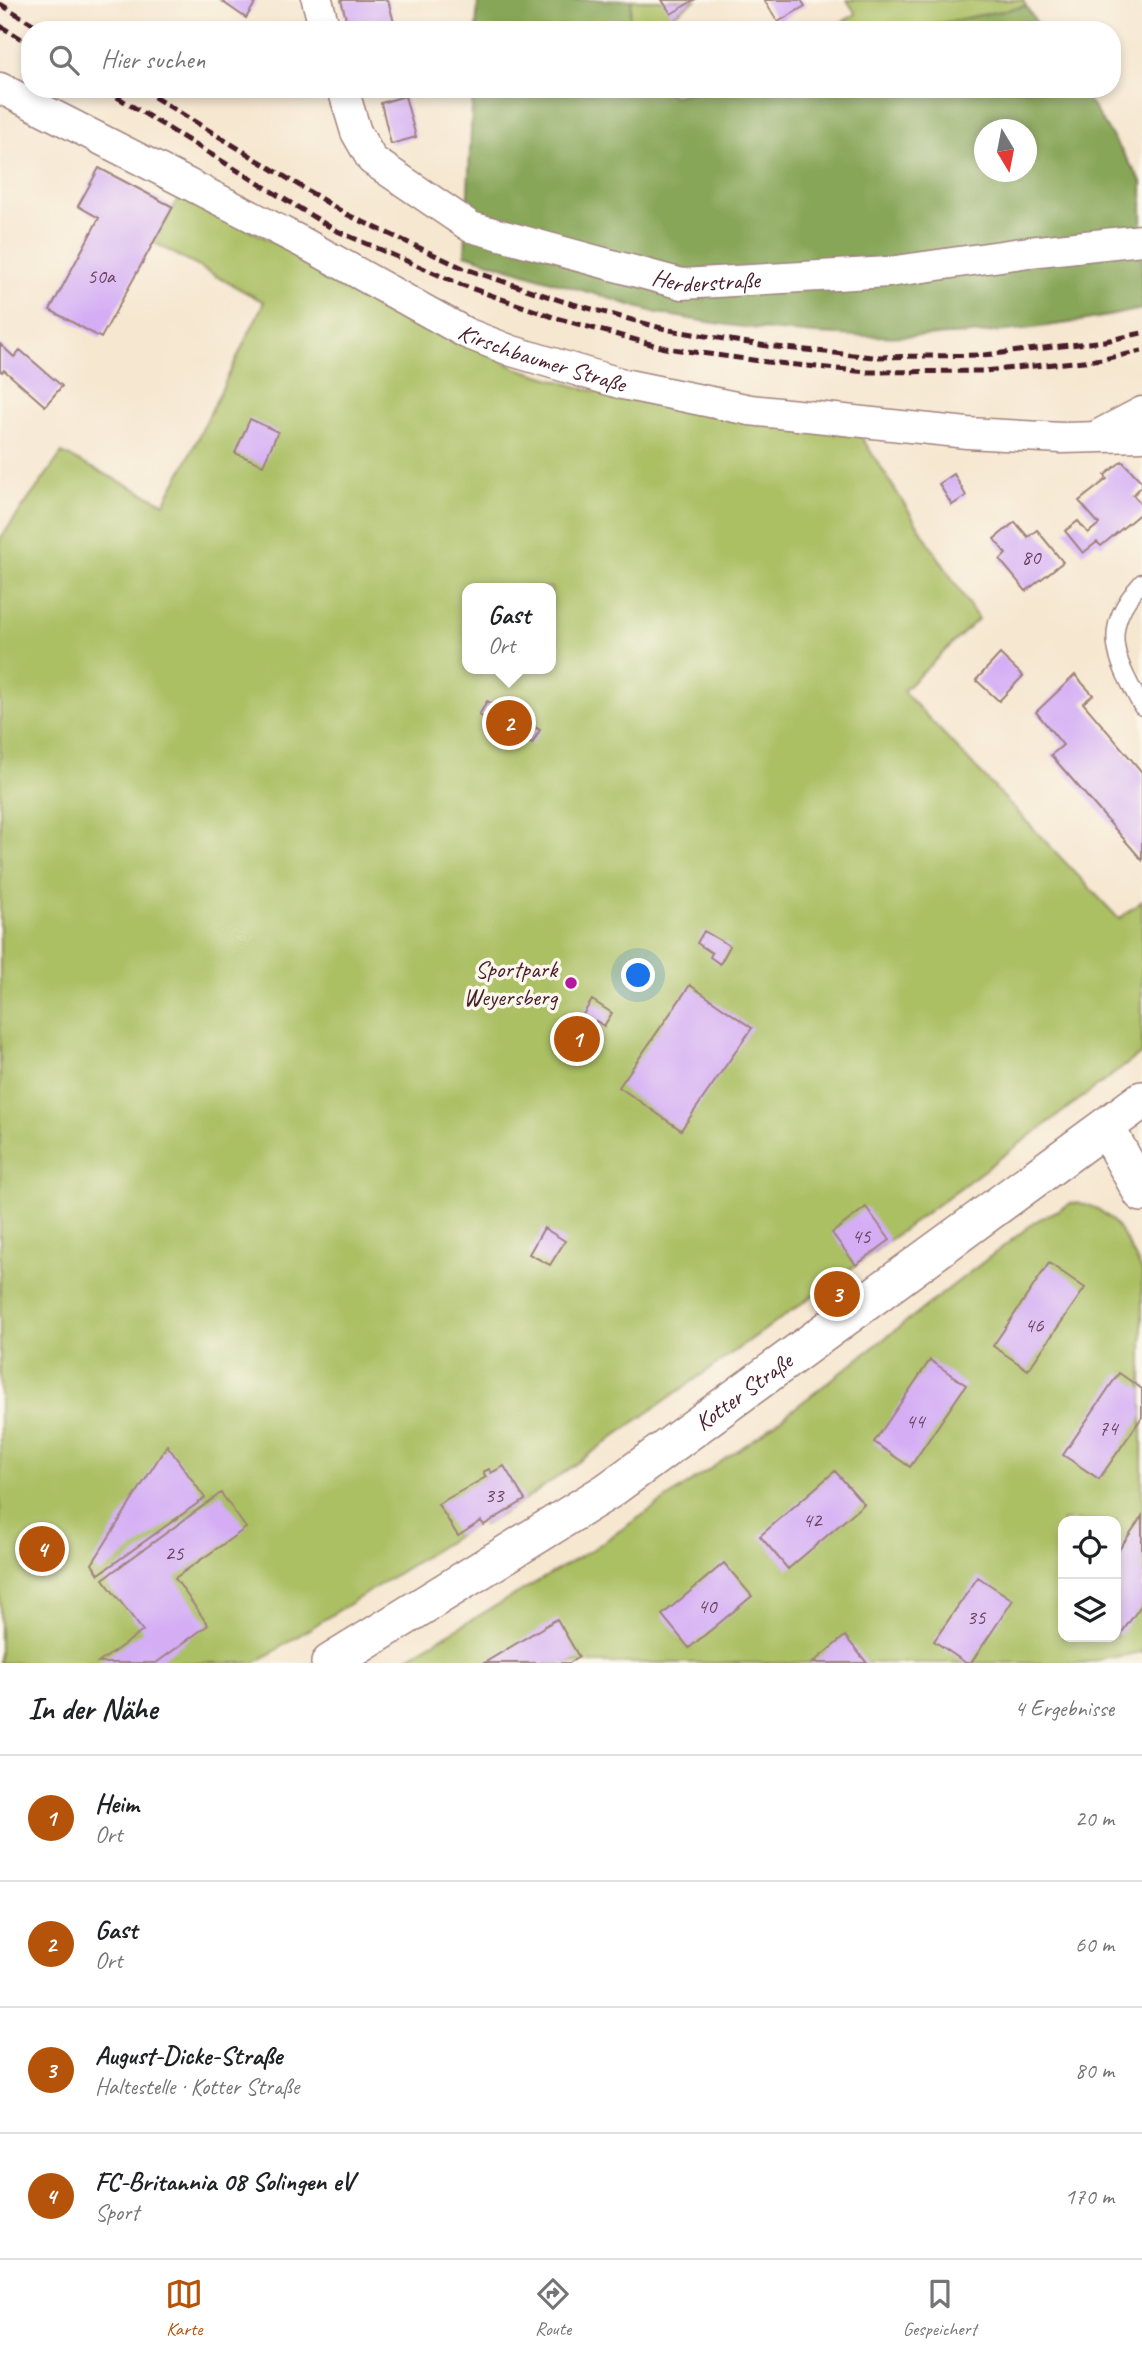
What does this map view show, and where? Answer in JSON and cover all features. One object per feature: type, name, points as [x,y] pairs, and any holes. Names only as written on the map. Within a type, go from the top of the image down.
[{"type":"street","points":[[317,0],[323,21]]},
{"type":"street","name":"Kirschbaumer Straße","points":[[0,88],[300,241],[466,333],[512,351],[623,384],[750,410],[967,433],[1062,438],[1142,436]]},
{"type":"street","name":"Herderstraße","points":[[346,98],[356,132],[372,160],[471,227],[682,284],[888,272],[1029,252],[1142,240]]},
{"type":"street","points":[[1094,438],[1142,412]]},
{"type":"street","name":"Kotter Straße","points":[[330,1663],[608,1491],[1142,1100]]},
{"type":"street","points":[[1106,1128],[1142,1193]]},
{"type":"lane","points":[[1142,582],[1123,608],[1114,638],[1122,671],[1142,707]]},
{"type":"green space","points":[[478,0],[632,0],[629,21],[477,21]]},
{"type":"green space","points":[[632,0],[695,0],[665,21],[629,21]]},
{"type":"green space","points":[[847,0],[1023,0],[1026,6],[951,21],[844,21],[856,14]]},
{"type":"green space","points":[[1026,6],[1035,21],[951,21]]},
{"type":"green space","points":[[473,98],[1087,98],[1142,182],[1142,309],[1084,321],[1024,329],[905,336],[786,332],[727,325],[651,311],[465,254]]},
{"type":"green space","name":"Sportpark Weyersberg","points":[[181,193],[516,368],[585,389],[683,411],[860,435],[978,619],[903,691],[1119,919],[1142,901],[1142,1053],[856,1265],[525,1500],[484,1525],[481,1521],[255,1663],[0,1663],[0,539],[62,453],[164,503],[264,302],[153,242]]},
{"type":"green space","points":[[1072,1203],[1098,1209],[1116,1225],[1142,1271],[1142,1652],[1082,1663],[398,1663],[593,1549],[760,1435],[1036,1221]]},
{"type":"building","points":[[220,0],[257,0],[246,18]]},
{"type":"building","points":[[341,0],[388,0],[394,21],[347,21]]},
{"type":"building","points":[[662,0],[694,0],[671,14]]},
{"type":"building","points":[[764,0],[801,0],[805,6],[777,21]]},
{"type":"building","points":[[406,98],[416,137],[391,144],[381,103]]},
{"type":"building","points":[[99,168],[173,207],[101,338],[50,310],[99,218],[78,206]]},
{"type":"building","points":[[0,344],[14,357],[20,350],[62,386],[45,406],[4,370],[0,371]]},
{"type":"building","points":[[250,419],[278,432],[263,465],[235,453]]},
{"type":"building","points":[[1122,461],[1142,482],[1142,486],[1133,495],[1142,505],[1142,512],[1101,546],[1097,542],[1083,553],[1065,531],[1078,521],[1088,533],[1099,524],[1079,501],[1107,479],[1105,475]]},
{"type":"building","points":[[954,474],[966,496],[952,505],[939,484]]},
{"type":"building","points":[[1015,522],[1028,537],[1037,530],[1063,562],[1026,591],[1000,560],[1006,554],[994,539]]},
{"type":"building","points":[[1000,654],[1023,676],[999,701],[976,680]]},
{"type":"building","points":[[1075,675],[1093,695],[1083,703],[1142,772],[1142,860],[1051,755],[1063,745],[1036,712]]},
{"type":"building","points":[[487,701],[540,730],[532,744],[479,715]]},
{"type":"building","points":[[704,931],[730,946],[720,964],[710,957],[712,953],[697,943]]},
{"type":"building","points":[[690,985],[752,1028],[681,1130],[619,1087]]},
{"type":"building","points":[[592,1000],[612,1013],[604,1026],[596,1021],[572,1059],[560,1052]]},
{"type":"building","points":[[866,1207],[890,1240],[856,1265],[832,1233]]},
{"type":"building","points":[[544,1228],[565,1241],[550,1265],[529,1254]]},
{"type":"building","points":[[1049,1263],[1085,1288],[1028,1370],[993,1346]]},
{"type":"building","points":[[930,1360],[966,1385],[910,1467],[874,1442]]},
{"type":"building","points":[[1119,1373],[1142,1389],[1142,1417],[1099,1479],[1063,1455]]},
{"type":"building","points":[[167,1445],[205,1498],[99,1574],[92,1564]]},
{"type":"building","points":[[504,1466],[525,1500],[484,1525],[481,1521],[458,1536],[438,1504],[486,1477],[483,1472],[489,1469],[491,1473]]},
{"type":"building","points":[[835,1471],[864,1504],[788,1569],[760,1536]]},
{"type":"building","points":[[221,1493],[246,1528],[175,1578],[208,1625],[156,1663],[98,1663],[143,1631],[103,1579]]},
{"type":"building","points":[[1142,1516],[1142,1604],[1121,1634],[1121,1579],[1121,1547]]},
{"type":"building","points":[[724,1563],[752,1596],[689,1648],[662,1615]]},
{"type":"building","points":[[978,1577],[1013,1600],[971,1663],[966,1663],[934,1641]]},
{"type":"building","points":[[557,1619],[579,1657],[569,1663],[484,1663]]},
{"type":"building","points":[[845,1636],[867,1663],[812,1663],[822,1655]]},
{"type":"railway","points":[[0,4],[28,21]]},
{"type":"railway","points":[[0,26],[21,39]]},
{"type":"railway","points":[[119,98],[335,230],[462,285],[556,318],[665,348],[868,372],[985,371],[1103,359],[1142,351]]},
{"type":"railway","points":[[156,98],[346,214],[463,268],[562,301],[669,330],[767,346],[873,357],[984,355],[1105,341],[1142,333]]},
{"type":"place","name":"Gast","points":[[509,723]]},
{"type":"place","name":"Sportpark Weyersberg","points":[[571,983]]},
{"type":"place","name":"Heim","points":[[577,1039]]},
{"type":"place","name":"August-Dicke-Straße","points":[[837,1294]]},
{"type":"place","name":"FC-Britannia 08 Solingen eV","points":[[42,1549]]}]
